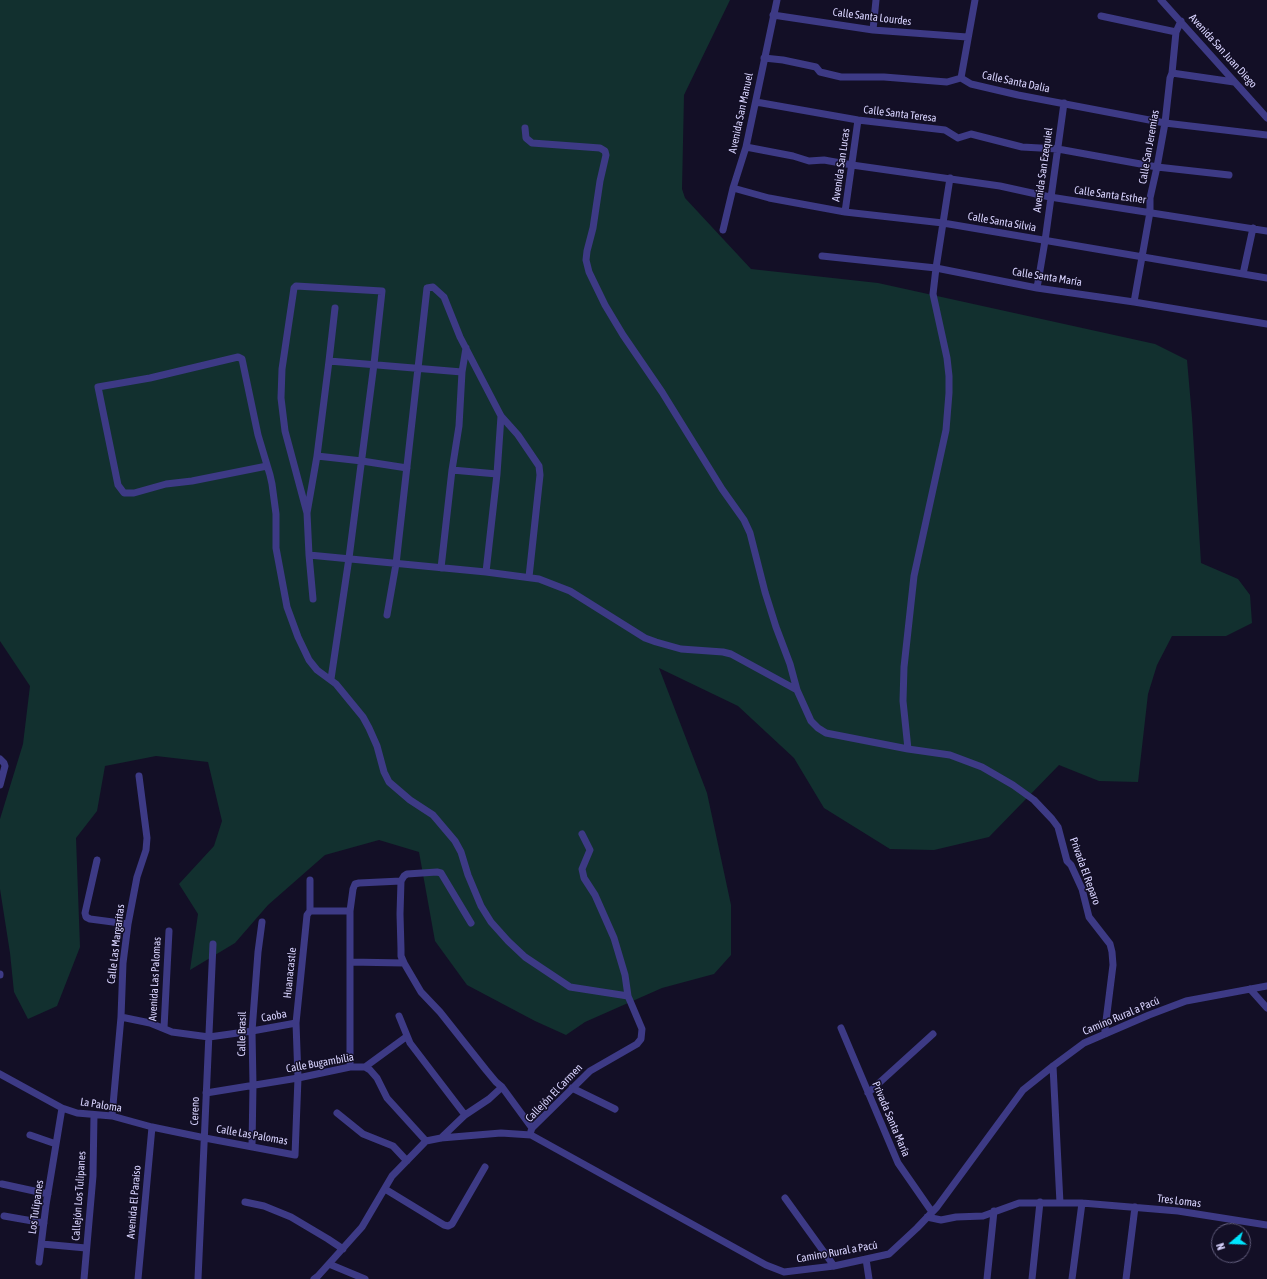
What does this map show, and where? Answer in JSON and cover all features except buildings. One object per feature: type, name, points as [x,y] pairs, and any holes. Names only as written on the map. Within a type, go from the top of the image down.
[{"type":"street","name":"Avenida San Manuel","points":[[723,230],[733,188],[746,148],[777,0]]},
{"type":"street","points":[[872,30],[876,0]]},
{"type":"street","points":[[764,58],[816,67],[820,72],[841,77],[884,77],[947,82],[961,78],[974,0]]},
{"type":"street","name":"Avenida San Juan Diego","points":[[1161,0],[1267,118]]},
{"type":"street","name":"Calle Santa Lourdes","points":[[773,15],[872,30],[968,37]]},
{"type":"street","points":[[1101,16],[1176,32]]},
{"type":"street","name":"Calle San Jeremías","points":[[1134,302],[1150,212],[1150,198],[1165,123],[1176,32],[1181,21]]},
{"type":"street","points":[[1172,72],[1234,82]]},
{"type":"street","name":"Calle Santa Dalia","points":[[961,78],[971,84],[1018,95],[1165,123],[1267,135]]},
{"type":"street","name":"Calle Santa Teresa","points":[[756,102],[858,120],[945,130],[958,138],[971,134],[1022,147],[1058,148],[1157,167],[1229,176]]},
{"type":"street","name":"Avenida San Ezequiel","points":[[1037,288],[1064,103]]},
{"type":"street","name":"Avenida San Lucas","points":[[845,212],[858,120]]},
{"type":"street","name":"Privada El Reparo","points":[[525,128],[526,138],[532,143],[600,148],[605,151],[606,155],[600,181],[594,228],[587,251],[586,260],[589,272],[605,305],[662,392],[722,489],[744,520],[750,533],[765,592],[776,627],[790,664],[797,690],[811,721],[826,733],[908,749],[950,755],[982,767],[1013,785],[1034,800],[1052,819],[1058,827],[1067,861],[1071,865],[1082,889],[1089,917],[1110,944],[1112,952],[1113,965],[1104,1029],[1105,1034]]},
{"type":"street","name":"Calle Santa Esther","points":[[746,148],[793,156],[809,161],[824,160],[950,178],[1000,186],[1050,197],[1267,230]]},
{"type":"street","points":[[908,749],[904,694],[904,666],[914,576],[946,430],[949,393],[947,358],[933,294],[950,178]]},
{"type":"street","name":"Calle Santa Silvia","points":[[733,188],[769,198],[845,212],[943,223],[1267,278]]},
{"type":"street","points":[[1243,274],[1253,228]]},
{"type":"street","name":"Calle Santa María","points":[[822,256],[936,268],[1037,288],[1267,324]]},
{"type":"street","points":[[313,599],[307,513],[285,431],[281,398],[282,369],[294,288],[296,286],[382,291],[362,461],[331,679]]},
{"type":"street","points":[[387,615],[396,564],[427,288],[433,287],[444,297],[458,332],[501,416],[518,435],[539,466],[540,474],[529,577]]},
{"type":"street","points":[[307,513],[317,456],[335,308]]},
{"type":"street","points":[[441,568],[452,470],[459,426],[462,372],[466,348]]},
{"type":"street","points":[[267,466],[192,481],[166,484],[134,493],[124,493],[118,485],[98,387],[150,378],[238,357],[242,359],[258,435],[267,466],[272,484],[276,514],[278,561],[289,616],[309,660],[317,670],[331,679],[356,708],[369,728],[377,746],[384,772],[389,782],[410,800],[433,815],[455,842],[461,852],[468,875],[479,902],[491,922],[508,941],[525,957],[570,987],[628,996]]},
{"type":"street","points":[[329,361],[462,372]]},
{"type":"street","points":[[486,572],[497,474],[501,416]]},
{"type":"street","points":[[317,456],[407,468]]},
{"type":"street","points":[[452,470],[497,474]]},
{"type":"street","points":[[309,555],[486,572],[529,577],[550,582],[570,591],[645,638],[681,649],[731,654],[797,690]]},
{"type":"street","points":[[0,785],[5,766],[2,761]]},
{"type":"street","name":"Calle Las Margaritas","points":[[112,1116],[121,1017],[123,963],[128,924],[137,877],[146,850],[147,838],[139,776]]},
{"type":"street","name":"Callejón El Carmen","points":[[531,1131],[572,1088],[596,1067],[636,1045],[642,1037],[642,1029],[628,996],[625,975],[614,938],[595,895],[584,878],[582,869],[590,850],[582,834]]},
{"type":"street","points":[[97,860],[85,913],[86,917],[90,919],[128,924]]},
{"type":"street","points":[[471,923],[441,874],[437,872],[407,874],[404,876],[401,881],[401,956],[422,992],[440,1012],[496,1082],[502,1087],[531,1131]]},
{"type":"street","name":"Huanacastle","points":[[295,1154],[298,1078],[296,1023],[307,915],[310,911],[310,880]]},
{"type":"street","points":[[350,1067],[350,911],[353,889],[355,884],[359,883],[401,881]]},
{"type":"street","points":[[310,911],[350,911]]},
{"type":"street","name":"Calle Brasil","points":[[252,1146],[252,1031],[258,952],[262,922]]},
{"type":"street","name":"Avenida Las Palomas","points":[[164,1028],[169,931]]},
{"type":"street","name":"Cereno","points":[[198,1279],[213,944]]},
{"type":"street","points":[[350,962],[404,962]]},
{"type":"street","name":"Camino Rural a Pacú","points":[[426,1141],[441,1138],[531,1131],[785,1276],[889,1254],[930,1215],[1023,1090],[1084,1043],[1186,1001],[1267,986]]},
{"type":"street","points":[[1250,989],[1267,1008]]},
{"type":"street","points":[[399,1016],[406,1037],[410,1043],[465,1115]]},
{"type":"street","name":"Caoba","points":[[121,1017],[150,1023],[172,1032],[209,1037],[296,1023]]},
{"type":"street","name":"Privada Santa María","points":[[841,1028],[898,1163],[930,1215]]},
{"type":"street","points":[[868,1093],[934,1034]]},
{"type":"street","points":[[365,1067],[406,1037]]},
{"type":"street","points":[[1053,1066],[1060,1203]]},
{"type":"street","name":"Calle Bugambilia","points":[[206,1093],[298,1078],[350,1067],[365,1067],[377,1078],[387,1098],[426,1141]]},
{"type":"street","name":"La Paloma","points":[[0,1074],[62,1108],[94,1115],[112,1116],[152,1127],[204,1138]]},
{"type":"street","points":[[441,1138],[465,1115],[490,1099],[502,1087]]},
{"type":"street","points":[[572,1088],[615,1109]]},
{"type":"street","name":"Los Tulipanes","points":[[39,1262],[62,1108]]},
{"type":"street","points":[[337,1113],[363,1134],[393,1146],[407,1161]]},
{"type":"street","name":"Callejón Los Tulipanes","points":[[84,1279],[93,1176],[94,1115]]},
{"type":"street","name":"Avenida El Paraíso","points":[[138,1279],[152,1127]]},
{"type":"street","points":[[30,1135],[56,1144]]},
{"type":"street","name":"Calle Las Palomas","points":[[204,1138],[295,1154]]},
{"type":"street","points":[[314,1279],[362,1227],[392,1176],[426,1141]]},
{"type":"street","points":[[384,1189],[448,1226],[452,1224],[485,1167]]},
{"type":"street","points":[[2,1184],[48,1194]]},
{"type":"street","points":[[785,1198],[834,1266]]},
{"type":"street","points":[[245,1202],[264,1206],[291,1217],[343,1249]]},
{"type":"street","points":[[1032,1279],[1040,1202]]},
{"type":"street","name":"Tres Lomas","points":[[930,1215],[941,1220],[956,1217],[983,1216],[1019,1203],[1084,1203],[1178,1211],[1267,1225]]},
{"type":"street","points":[[1072,1279],[1084,1203]]},
{"type":"street","points":[[1126,1279],[1135,1207]]},
{"type":"street","points":[[987,1279],[994,1211]]},
{"type":"street","points":[[4,1216],[44,1223]]},
{"type":"street","points":[[42,1244],[86,1248]]},
{"type":"street","points":[[866,1259],[869,1279]]},
{"type":"street","points":[[329,1264],[366,1279]]},
{"type":"green space","points":[[0,0],[730,0],[684,95],[682,189],[685,198],[751,269],[878,283],[1155,344],[1187,360],[1201,563],[1238,579],[1250,595],[1252,623],[1226,636],[1172,636],[1157,665],[1148,694],[1138,782],[1099,781],[1059,765],[989,837],[934,850],[890,849],[824,808],[794,758],[738,706],[659,668],[707,793],[731,905],[731,955],[714,974],[662,988],[585,1022],[566,1035],[535,1021],[467,985],[435,941],[419,852],[379,840],[325,855],[268,905],[235,943],[190,970],[198,914],[179,884],[214,846],[222,821],[208,762],[156,756],[105,766],[97,811],[76,838],[80,947],[57,1006],[28,1019],[14,992],[10,953],[0,889],[0,819],[23,744],[30,686],[0,641]]}]
